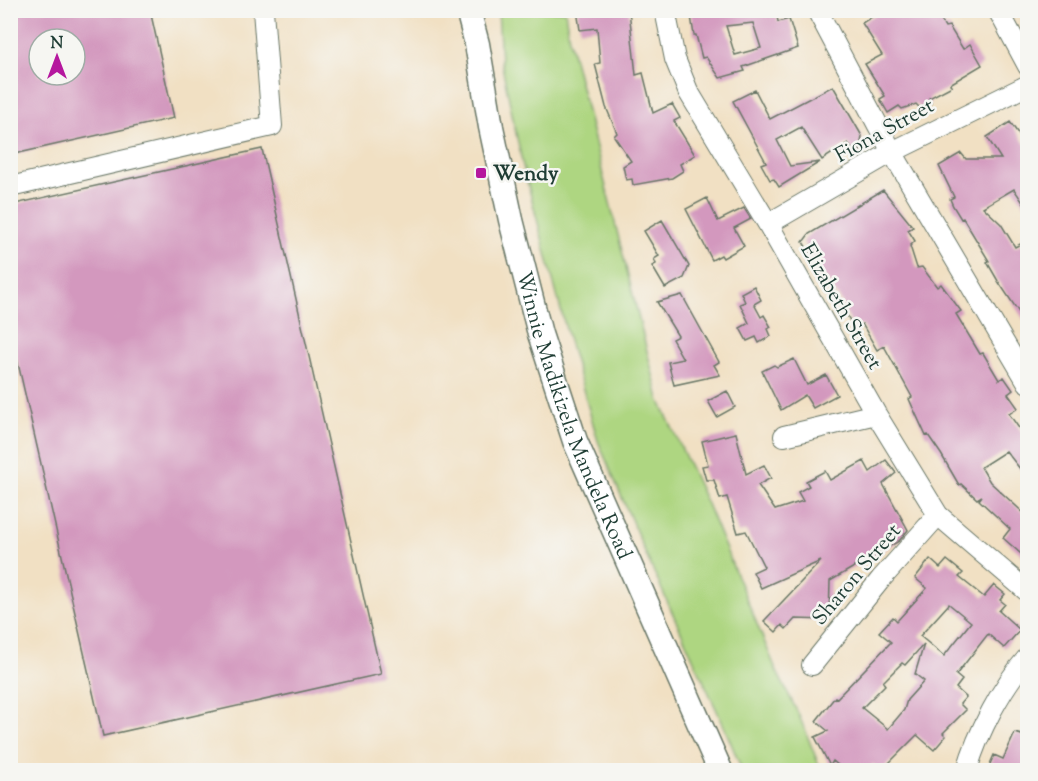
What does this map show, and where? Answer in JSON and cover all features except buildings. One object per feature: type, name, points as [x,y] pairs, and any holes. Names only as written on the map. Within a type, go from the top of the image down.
[{"type":"main road","name":"Winnie Madikizela Mandela Road","points":[[468,10],[477,44],[491,127],[511,220],[540,334],[575,441],[720,771]]},
{"type":"main road","name":"Winnie Madikizela Mandela Road","points":[[477,44],[478,10]]},
{"type":"street","points":[[10,187],[272,126],[262,10]]},
{"type":"street","name":"Elizabeth Street","points":[[665,10],[675,59],[688,91],[768,224],[876,414],[938,515],[1028,592]]},
{"type":"street","points":[[817,10],[892,152],[1028,383]]},
{"type":"street","points":[[998,10],[1028,66]]},
{"type":"street","name":"Fiona Street","points":[[768,224],[892,152],[1028,85]]},
{"type":"street","points":[[784,436],[876,414]]},
{"type":"street","name":"Sharon Street","points":[[812,665],[881,579],[938,515]]},
{"type":"street","points":[[967,771],[972,752],[999,699],[1020,665],[1028,657]]},
{"type":"green space","points":[[498,11],[565,11],[569,39],[659,399],[707,504],[777,672],[798,713],[821,770],[742,770],[647,557],[598,441],[569,341],[522,162],[501,61]]},
{"type":"place","name":"Wendy","points":[[481,173]]}]
